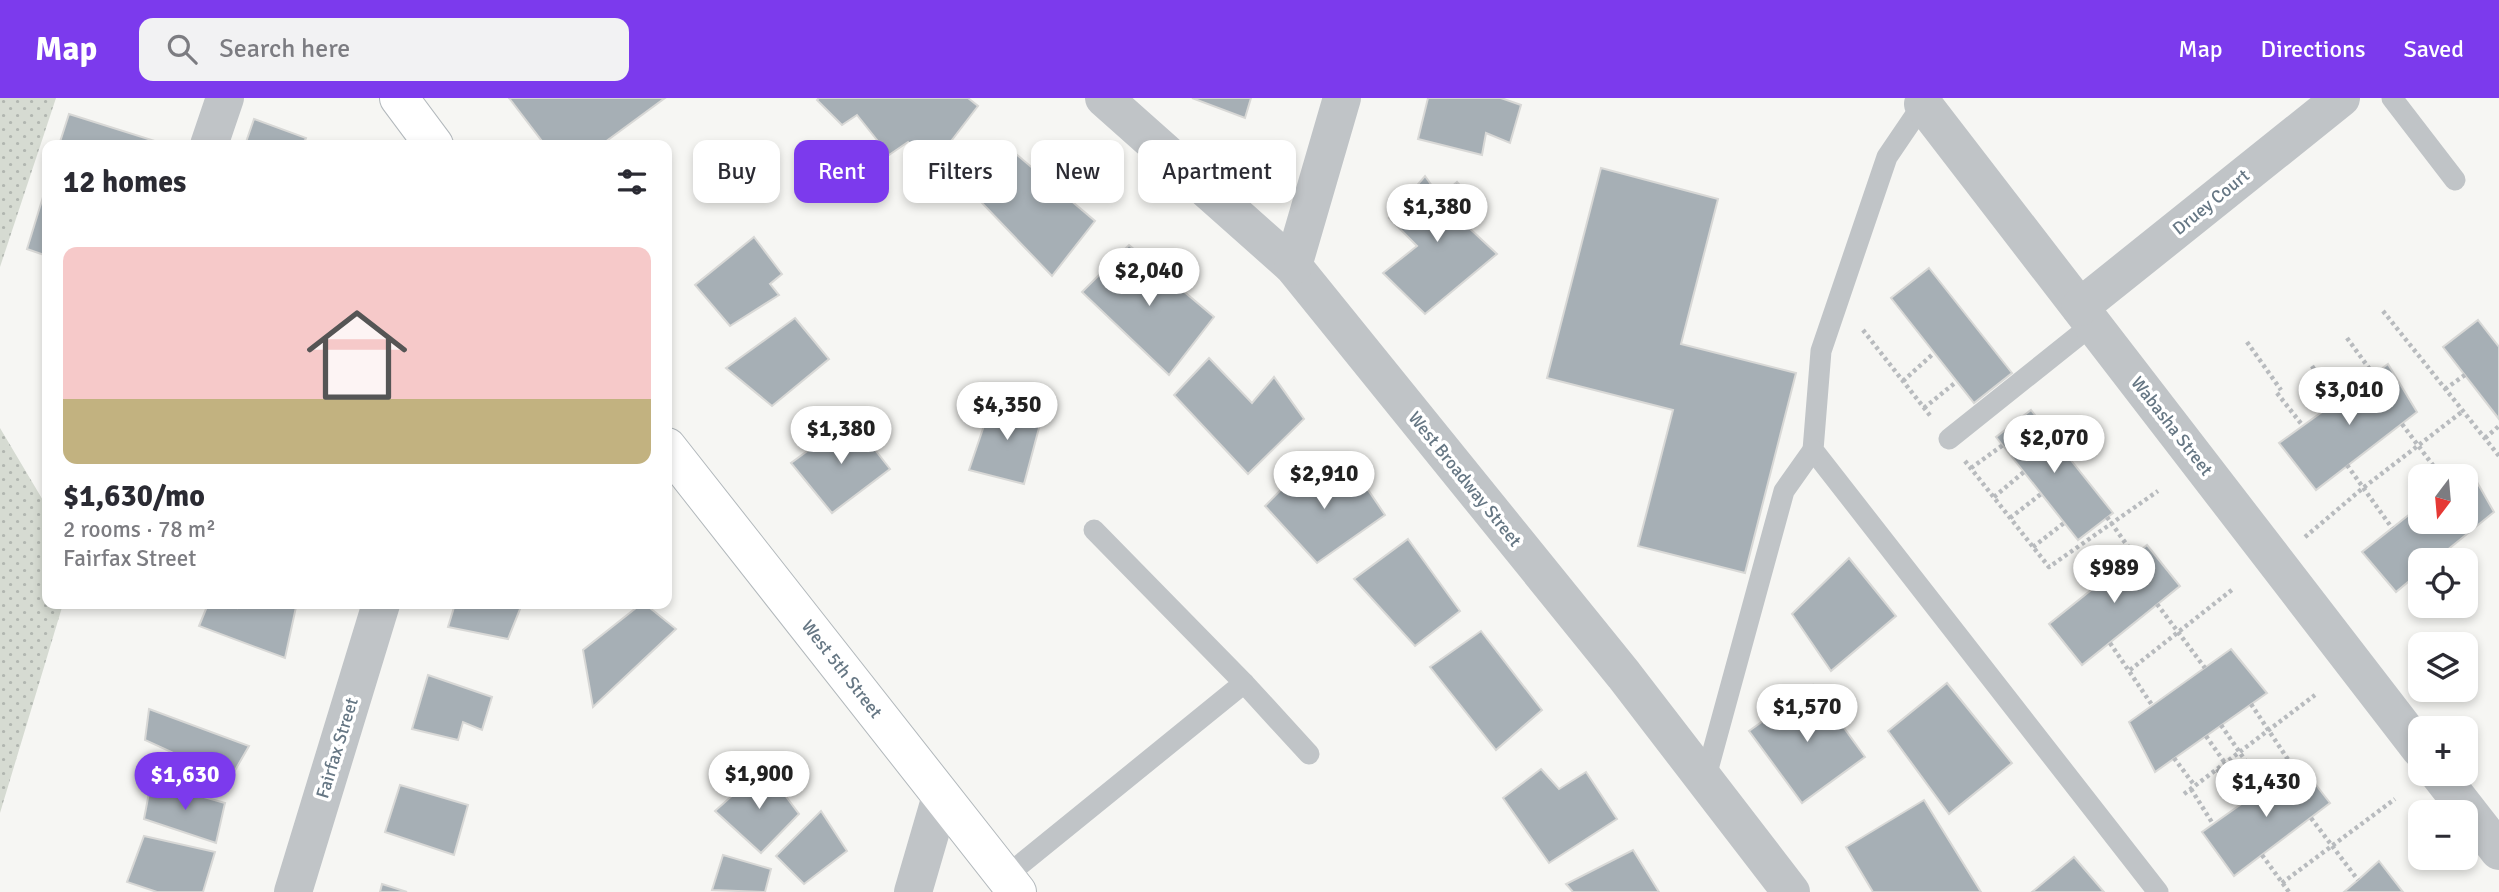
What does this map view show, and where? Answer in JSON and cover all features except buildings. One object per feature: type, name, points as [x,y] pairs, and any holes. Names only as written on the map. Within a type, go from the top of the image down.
[{"type":"main road","points":[[399,98],[430,140]]},
{"type":"main road","name":"West 5th Street","points":[[672,453],[1011,885]]},
{"type":"street","points":[[210,140],[225,98]]},
{"type":"street","name":"West Broadway Street","points":[[1104,98],[1293,266],[1624,676],[1791,892]]},
{"type":"street","points":[[1293,266],[1342,98]]},
{"type":"street","name":"Druey Court","points":[[2087,316],[2341,98]]},
{"type":"street","name":"Wabasha Street","points":[[1923,104],[2408,733]]},
{"type":"street","name":"Fairfax Street","points":[[293,892],[379,609]]},
{"type":"street","points":[[2448,786],[2499,851]]},
{"type":"street","points":[[913,892],[941,796]]},
{"type":"lane","points":[[2392,98],[2455,180]]},
{"type":"lane","points":[[1705,780],[1784,491],[1813,450],[1821,351],[1887,157],[1923,104]]},
{"type":"lane","points":[[1948,439],[2087,316]]},
{"type":"lane","points":[[1813,450],[2158,892]]},
{"type":"lane","points":[[1094,530],[1244,683],[1309,754]]},
{"type":"lane","points":[[1011,885],[1244,683]]},
{"type":"path","points":[[2383,311],[2499,456]]},
{"type":"path","points":[[2347,338],[2374,374]]},
{"type":"path","points":[[2247,342],[2303,426]]},
{"type":"path","points":[[1903,381],[1934,353]]},
{"type":"path","points":[[2312,366],[2336,402]]},
{"type":"path","points":[[2445,389],[2465,376]]},
{"type":"path","points":[[1924,408],[1956,382]]},
{"type":"path","points":[[2305,537],[2363,488],[2463,411]]},
{"type":"path","points":[[2402,424],[2432,464]]},
{"type":"path","points":[[2485,438],[2499,426]]},
{"type":"path","points":[[1971,468],[2003,445]]},
{"type":"path","points":[[2347,466],[2392,528]]},
{"type":"path","points":[[1994,497],[2024,472]]},
{"type":"path","points":[[2049,567],[2158,491]]},
{"type":"path","points":[[2010,518],[2041,494]]},
{"type":"path","points":[[2107,517],[2134,555]]},
{"type":"path","points":[[2033,547],[2064,523]]},
{"type":"path","points":[[2130,670],[2233,589]]},
{"type":"path","points":[[2157,604],[2205,668]]},
{"type":"path","points":[[2110,643],[2152,705]]},
{"type":"path","points":[[2183,794],[2315,695]]},
{"type":"path","points":[[2251,704],[2293,767]]},
{"type":"path","points":[[2221,725],[2263,788]]},
{"type":"path","points":[[2206,736],[2225,763]]},
{"type":"path","points":[[2174,758],[2213,824]]},
{"type":"path","points":[[2217,769],[2243,803]]},
{"type":"path","points":[[2283,883],[2395,799]]},
{"type":"path","points":[[2311,818],[2358,880]]},
{"type":"path","points":[[2262,855],[2289,892]]},
{"type":"shaded area","points":[[0,98],[56,98],[42,140],[0,267]]},
{"type":"shaded area","points":[[0,428],[42,499],[42,609],[61,609],[0,813]]}]
